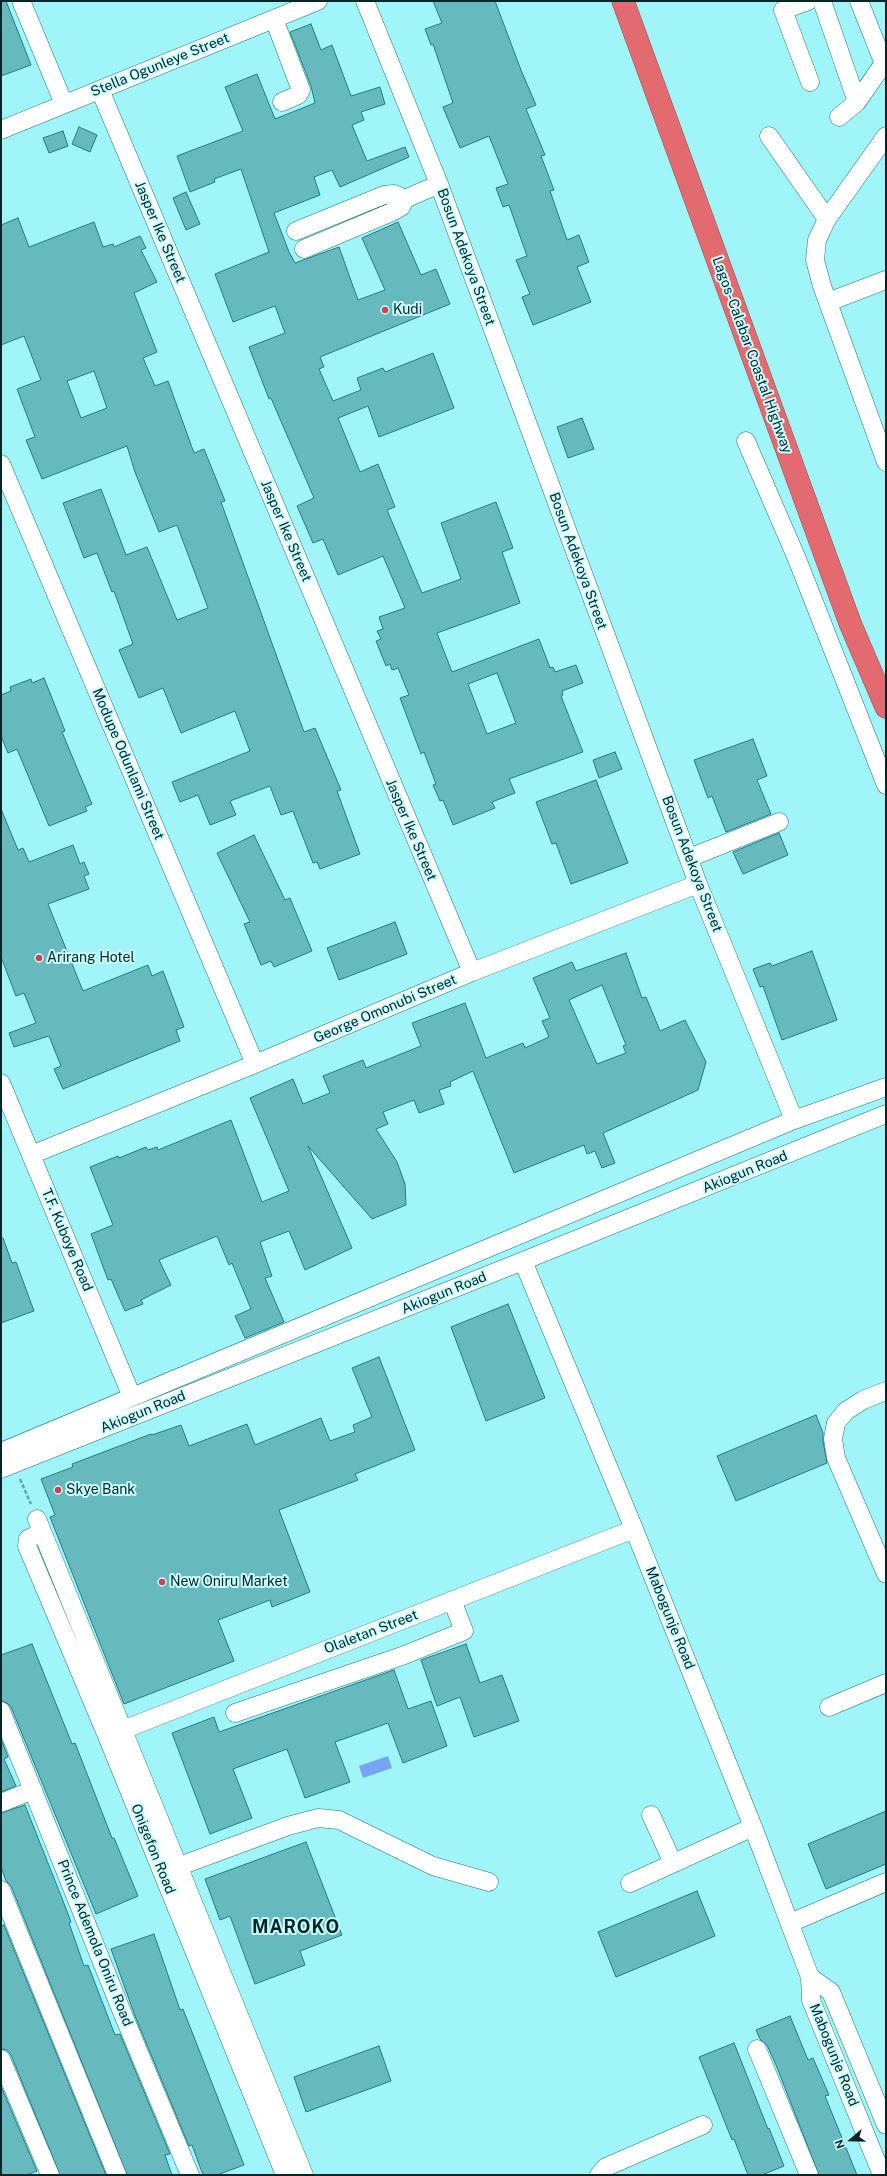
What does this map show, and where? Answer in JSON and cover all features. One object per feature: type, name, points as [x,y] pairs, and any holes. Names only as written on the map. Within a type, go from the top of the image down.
[{"type":"highway","name":"Lagos-Calabar Coastal Highway","points":[[624,1],[850,623],[886,707]]},
{"type":"street","name":"Stella Ogunleye Street","points":[[1,130],[318,1]]},
{"type":"street","name":"Bosun Adekoya Street","points":[[365,1],[438,184],[698,884],[794,1120]]},
{"type":"street","points":[[808,1],[783,10],[810,82]]},
{"type":"street","points":[[822,1],[857,102]]},
{"type":"street","points":[[839,117],[857,102],[885,62],[859,1]]},
{"type":"street","points":[[22,3],[64,104]]},
{"type":"street","points":[[274,19],[301,90],[298,95],[282,102]]},
{"type":"street","name":"Jasper Ike Street","points":[[100,90],[472,972]]},
{"type":"street","points":[[768,136],[827,219]]},
{"type":"street","points":[[886,136],[827,219],[817,240],[815,260],[828,302],[886,462]]},
{"type":"street","points":[[304,249],[392,212],[401,207],[406,199],[438,184]]},
{"type":"street","points":[[296,231],[384,195],[394,194],[406,199]]},
{"type":"street","points":[[345,211],[352,230]]},
{"type":"street","points":[[828,302],[886,280]]},
{"type":"street","points":[[746,441],[797,559],[886,785]]},
{"type":"street","name":"Modupe Odunlami Street","points":[[1,464],[255,1064]]},
{"type":"street","points":[[689,858],[779,822]]},
{"type":"street","name":"George Omonubi Street","points":[[31,1155],[255,1064],[472,972],[698,884]]},
{"type":"street","name":"T.F. Kuboye Road","points":[[1,1083],[132,1397]]},
{"type":"street","points":[[5,1461],[132,1397],[794,1120],[886,1087]]},
{"type":"street","name":"Akiogun Road","points":[[5,1461],[523,1262],[886,1114]]},
{"type":"street","name":"Mabogunje Road","points":[[523,1262],[634,1529],[753,1827],[810,1977],[811,2000],[882,2175]]},
{"type":"street","points":[[886,1391],[863,1400],[846,1411],[836,1423],[833,1439],[836,1458],[886,1574]]},
{"type":"street","name":"Onigefon Road","points":[[39,1525],[28,1539],[27,1546],[177,1867],[304,2175]]},
{"type":"street","name":"Olaletan Street","points":[[114,1733],[634,1529]]},
{"type":"street","points":[[235,1714],[402,1656],[464,1631],[452,1600]]},
{"type":"street","points":[[829,1707],[886,1683]]},
{"type":"street","name":"Prince Ademola Oniru Road","points":[[1,1711],[190,2175]]},
{"type":"street","name":"Onigefon Road","points":[[114,1733],[285,2175]]},
{"type":"street","points":[[1,1803],[33,1790]]},
{"type":"street","points":[[651,1815],[673,1864]]},
{"type":"street","points":[[177,1867],[288,1826],[318,1818],[339,1820],[433,1866],[489,1882]]},
{"type":"street","points":[[630,1883],[753,1827]]},
{"type":"street","points":[[790,1923],[886,1882]]},
{"type":"street","points":[[1,1890],[117,2175]]},
{"type":"street","name":"Mabogunje Road","points":[[810,1977],[831,1992],[886,2125]]},
{"type":"street","points":[[757,2049],[806,2174]]},
{"type":"street","points":[[1,2059],[50,2175]]},
{"type":"street","points":[[599,2175],[606,2167],[703,2125]]},
{"type":"path","points":[[5,1461],[39,1525]]},
{"type":"water","points":[[388,1756],[392,1768],[363,1778],[359,1766]]},
{"type":"building","points":[[1,1],[6,1],[31,65],[1,76]]},
{"type":"building","points":[[433,1],[495,1],[536,105],[526,109],[545,155],[541,156],[554,190],[550,191],[567,240],[579,235],[589,262],[577,267],[591,302],[533,325],[522,297],[530,294],[516,260],[527,256],[509,205],[503,207],[496,188],[508,184],[489,136],[460,148],[443,107],[453,103],[433,44],[431,45],[425,29],[442,23]]},
{"type":"building","points":[[311,24],[321,50],[332,45],[351,96],[380,87],[385,104],[361,112],[364,120],[352,125],[367,161],[405,147],[409,157],[340,187],[332,170],[314,177],[320,195],[274,213],[289,252],[295,263],[339,247],[358,300],[385,290],[362,238],[398,222],[421,275],[436,269],[450,304],[320,357],[324,367],[319,369],[333,401],[361,390],[357,378],[383,368],[385,372],[433,353],[454,408],[379,437],[368,406],[338,418],[360,472],[378,464],[395,507],[387,510],[422,593],[461,579],[441,523],[496,502],[513,548],[502,552],[520,603],[437,633],[452,672],[539,639],[550,668],[553,667],[555,672],[576,665],[583,683],[562,691],[563,695],[561,696],[583,752],[509,779],[515,793],[492,802],[495,808],[453,825],[443,800],[440,801],[433,785],[436,784],[424,752],[421,754],[400,698],[409,695],[398,668],[392,670],[390,664],[386,666],[376,641],[381,639],[377,631],[383,629],[379,617],[405,608],[383,556],[338,575],[323,539],[313,543],[297,506],[314,498],[271,398],[269,399],[249,347],[285,333],[275,306],[233,322],[215,274],[269,252],[241,169],[214,179],[215,182],[190,192],[177,156],[243,131],[225,87],[257,74],[275,119],[315,103],[311,86],[290,32]],"holes":[[[497,673],[516,723],[487,734],[468,684]]]},
{"type":"building","points":[[79,127],[97,135],[90,152],[72,144]]},
{"type":"building","points":[[63,131],[68,146],[49,153],[43,138]]},
{"type":"building","points":[[186,192],[200,224],[186,230],[173,198]]},
{"type":"building","points":[[18,218],[29,247],[94,222],[103,247],[113,244],[114,247],[140,236],[146,248],[141,250],[157,282],[134,293],[157,352],[143,358],[155,386],[168,381],[194,453],[204,449],[225,501],[221,502],[304,732],[315,728],[341,790],[337,791],[360,854],[320,869],[317,862],[313,863],[293,811],[281,815],[270,786],[230,801],[236,815],[210,825],[198,795],[180,802],[172,782],[250,751],[235,711],[181,733],[163,688],[139,698],[119,650],[133,644],[114,591],[112,592],[97,553],[84,558],[63,503],[101,489],[126,555],[147,547],[177,620],[208,608],[177,525],[159,532],[135,472],[127,446],[42,479],[26,440],[35,437],[17,389],[41,380],[24,336],[1,345],[1,225]],"holes":[[[94,371],[107,408],[81,418],[67,381]]]},
{"type":"building","points":[[582,418],[594,449],[568,458],[557,427]]},
{"type":"building","points":[[44,678],[65,731],[62,732],[92,804],[85,807],[87,811],[49,826],[17,749],[8,753],[1,736],[1,695],[11,691],[10,687],[31,679],[32,683]]},
{"type":"building","points":[[753,739],[767,776],[757,780],[771,814],[726,832],[712,796],[708,798],[694,760]]},
{"type":"building","points":[[615,752],[622,769],[599,778],[593,760]]},
{"type":"building","points":[[596,780],[628,863],[571,884],[556,843],[552,844],[536,802]]},
{"type":"building","points":[[1,809],[18,850],[23,848],[29,862],[73,845],[80,864],[84,862],[89,874],[84,876],[89,889],[48,904],[83,991],[148,965],[152,976],[163,971],[184,1027],[176,1030],[180,1041],[63,1089],[54,1069],[61,1066],[49,1036],[14,1047],[9,1033],[36,1023],[24,993],[16,996],[1,957]]},
{"type":"building","points":[[779,833],[788,855],[743,874],[733,852]]},
{"type":"building","points":[[254,835],[285,900],[290,898],[312,951],[274,967],[271,961],[261,965],[244,924],[250,922],[217,853]]},
{"type":"building","points":[[395,922],[407,954],[339,980],[327,948]]},
{"type":"building","points":[[812,951],[837,1020],[782,1040],[763,986],[760,987],[753,969],[770,963],[772,966]]},
{"type":"building","points":[[626,953],[642,998],[646,997],[660,1031],[685,1020],[706,1062],[698,1090],[603,1133],[615,1163],[602,1168],[595,1151],[587,1154],[584,1145],[514,1173],[473,1071],[450,1082],[451,1086],[439,1090],[444,1104],[419,1113],[414,1100],[383,1112],[388,1124],[376,1129],[397,1162],[405,1184],[406,1205],[372,1219],[308,1146],[352,1248],[305,1270],[289,1231],[260,1242],[272,1276],[265,1278],[284,1322],[245,1338],[235,1316],[251,1309],[232,1263],[229,1265],[217,1236],[159,1260],[171,1285],[141,1300],[143,1304],[125,1311],[111,1279],[108,1280],[91,1234],[113,1225],[90,1167],[118,1156],[119,1158],[146,1147],[148,1150],[157,1147],[158,1150],[231,1120],[262,1202],[289,1191],[250,1098],[293,1079],[303,1104],[330,1093],[323,1076],[363,1060],[366,1068],[421,1046],[412,1023],[465,1003],[486,1058],[523,1043],[525,1048],[549,1037],[542,1021],[550,1018],[533,978],[572,962],[576,971]],"holes":[[[602,985],[626,1045],[623,1046],[626,1053],[597,1064],[569,1000]]]},
{"type":"building","points":[[3,1238],[12,1263],[16,1262],[34,1311],[1,1323],[1,1239]]},
{"type":"building","points":[[508,1304],[545,1398],[486,1421],[451,1327]]},
{"type":"building","name":"New Oniru Market","points":[[379,1357],[415,1450],[355,1474],[358,1480],[279,1510],[310,1592],[272,1607],[270,1600],[218,1620],[234,1661],[124,1704],[50,1517],[55,1515],[41,1479],[73,1467],[72,1464],[151,1434],[152,1435],[181,1425],[189,1446],[247,1424],[255,1445],[321,1418],[330,1441],[355,1432],[353,1425],[372,1417],[352,1368]]},
{"type":"building","points":[[816,1415],[823,1433],[827,1463],[736,1501],[717,1456]]},
{"type":"building","points":[[32,1644],[72,1744],[75,1743],[112,1838],[114,1838],[138,1896],[96,1914],[11,1707],[7,1703],[1,1701],[1,1655]]},
{"type":"building","points":[[466,1644],[480,1683],[502,1675],[519,1721],[474,1737],[460,1697],[437,1706],[421,1660]]},
{"type":"building","points":[[394,1670],[408,1709],[431,1701],[447,1746],[403,1763],[388,1723],[335,1742],[350,1782],[305,1798],[287,1749],[233,1769],[252,1818],[210,1834],[172,1733],[214,1717],[219,1732]]},
{"type":"building","points":[[1,1739],[8,1757],[4,1759],[16,1786],[1,1792]]},
{"type":"building","points":[[25,1805],[71,1922],[69,1923],[84,1966],[88,1965],[115,2035],[120,2034],[170,2154],[165,2155],[172,2175],[127,2175],[11,1886],[6,1881],[1,1867],[1,1813]]},
{"type":"building","points":[[886,1811],[886,1864],[826,1889],[808,1844]]},
{"type":"building","points":[[306,1842],[342,1935],[300,1951],[305,1965],[255,1984],[230,1916],[220,1920],[205,1879]]},
{"type":"building","points":[[697,1891],[715,1936],[616,1977],[598,1932]]},
{"type":"building","points":[[4,1925],[106,2175],[60,2175],[11,2055],[7,2050],[1,2049],[1,1926]]},
{"type":"building","points":[[154,1934],[180,2010],[183,2009],[244,2165],[217,2175],[203,2175],[192,2145],[189,2146],[135,2016],[111,1949]]},
{"type":"building","points":[[790,2016],[808,2060],[813,2058],[829,2095],[825,2096],[857,2175],[819,2175],[776,2065],[767,2045],[760,2039],[756,2030]]},
{"type":"building","points":[[734,2043],[784,2166],[762,2175],[748,2175],[734,2139],[732,2140],[699,2057]]},
{"type":"building","points":[[379,2046],[391,2081],[306,2112],[294,2077]]},
{"type":"building","points":[[1,2086],[37,2171],[26,2175],[1,2175]]},
{"type":"place","name":"Kudi","points":[[385,310]]},
{"type":"place","name":"Arirang Hotel","points":[[39,958]]},
{"type":"place","name":"Skye Bank","points":[[58,1490]]},
{"type":"place","name":"New Oniru Market","points":[[162,1582]]},
{"type":"district","name":"MAROKO","points":[[296,1927]]}]
